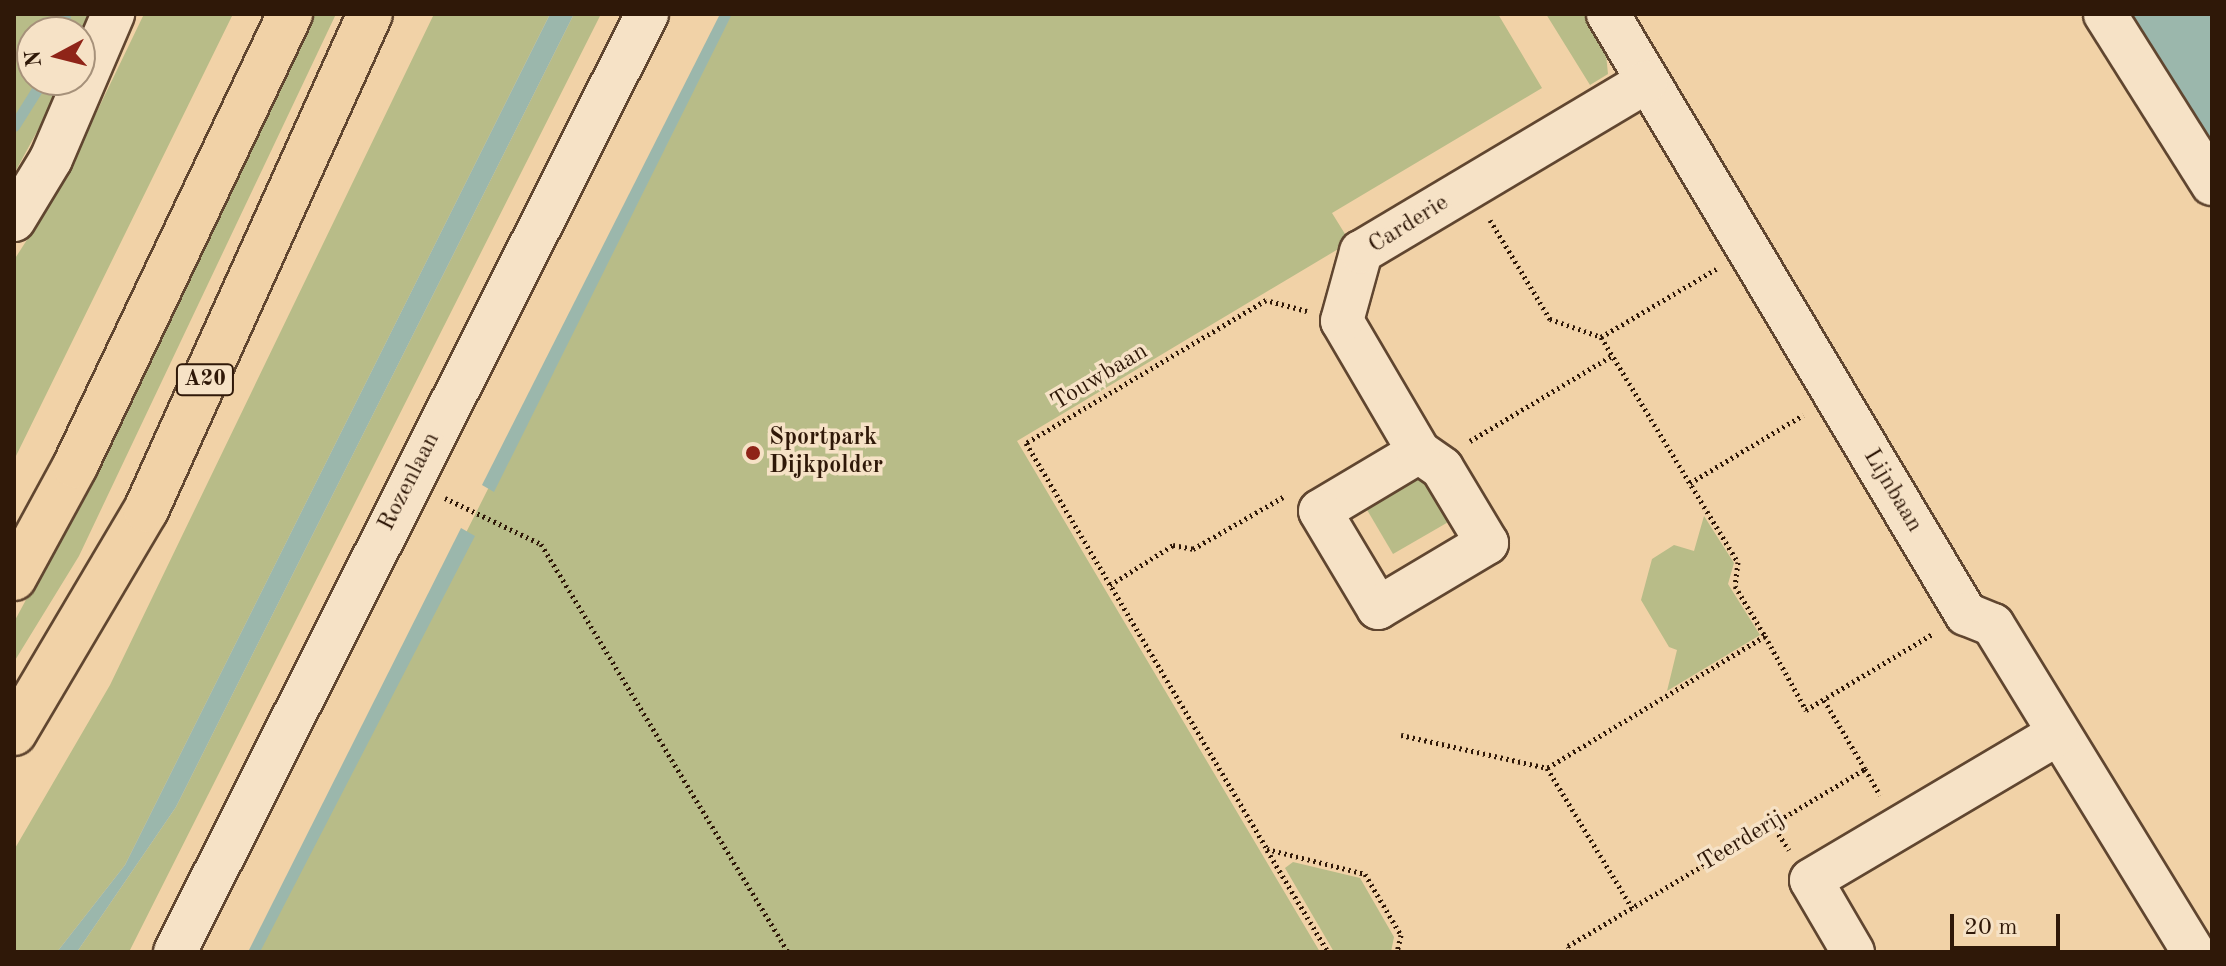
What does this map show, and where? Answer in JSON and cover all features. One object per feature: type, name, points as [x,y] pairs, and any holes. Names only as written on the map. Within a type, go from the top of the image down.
[{"type":"highway","points":[[14,578],[75,466],[290,14]]},
{"type":"highway","name":"A20","points":[[14,733],[146,510],[370,14]]},
{"type":"street","points":[[14,220],[51,159],[113,14]]},
{"type":"street","name":"Rozenlaan","points":[[175,952],[647,14]]},
{"type":"street","name":"Lijnbaan","points":[[1608,14],[1966,614],[1993,625],[2056,735],[2193,952]]},
{"type":"street","points":[[2105,14],[2212,184]]},
{"type":"street","name":"Carderie","points":[[1342,321],[1361,252],[1646,82]]},
{"type":"street","points":[[1342,321],[1427,457],[1487,543],[1378,608],[1320,511],[1427,457]]},
{"type":"street","points":[[1853,952],[1811,880],[2056,735]]},
{"type":"street","points":[[2203,952],[2212,947]]},
{"type":"path","points":[[1470,187],[1550,319],[1601,337],[1613,355],[1738,562],[1735,586],[1806,710],[1966,614]]},
{"type":"path","points":[[1601,337],[1747,250]]},
{"type":"path","name":"Touwbaan","points":[[1328,952],[1026,443],[1266,300],[1342,321]]},
{"type":"path","points":[[1427,457],[1613,355]]},
{"type":"path","points":[[1690,483],[1835,396]]},
{"type":"path","points":[[1110,585],[1173,545],[1193,549],[1288,493],[1315,500],[1320,511]]},
{"type":"path","points":[[476,514],[541,544],[788,952]]},
{"type":"path","points":[[1401,735],[1547,768],[1765,636]]},
{"type":"path","points":[[1824,700],[1898,827]]},
{"type":"path","points":[[1547,768],[1632,908]]},
{"type":"path","name":"Teerderij","points":[[1572,952],[1568,946],[1865,769]]},
{"type":"path","points":[[1267,849],[1365,874],[1401,935],[1397,952]]},
{"type":"green space","points":[[14,14],[97,14],[16,16],[16,96],[56,96],[14,174]]},
{"type":"green space","points":[[144,14],[233,14],[14,460],[14,260],[59,190]]},
{"type":"green space","points":[[310,14],[336,14],[79,556],[14,662],[14,622],[69,520]]},
{"type":"green space","points":[[434,14],[550,14],[125,865],[57,952],[14,952],[14,850],[110,685]]},
{"type":"green space","points":[[574,14],[601,14],[129,952],[77,952],[176,807]]},
{"type":"green space","name":"Sportpark Dijkpolder","points":[[727,14],[1498,14],[1542,88],[1332,213],[1350,242],[1017,441],[1320,952],[255,952]]},
{"type":"green space","points":[[1546,14],[1593,14],[1614,48],[1606,54],[1608,74],[1590,85]]},
{"type":"green space","points":[[1415,467],[1457,517],[1393,554],[1363,503]]},
{"type":"green space","points":[[1704,516],[1734,563],[1728,584],[1760,635],[1667,691],[1677,650],[1669,647],[1641,600],[1652,559],[1674,545],[1694,551]]},
{"type":"green space","points":[[1293,862],[1360,878],[1394,937],[1391,952],[1334,952],[1285,868]]},
{"type":"shaded area","points":[[550,14],[574,14],[176,807],[77,952],[57,952],[125,865]]},
{"type":"shaded area","points":[[720,14],[732,14],[494,492],[482,485]]},
{"type":"shaded area","points":[[2132,14],[2212,14],[2212,142],[2141,29]]},
{"type":"shaded area","points":[[461,528],[475,536],[260,952],[248,952]]},
{"type":"waterway","points":[[14,126],[33,96]]},
{"type":"place","name":"Sportpark Dijkpolder","points":[[753,453]]}]
